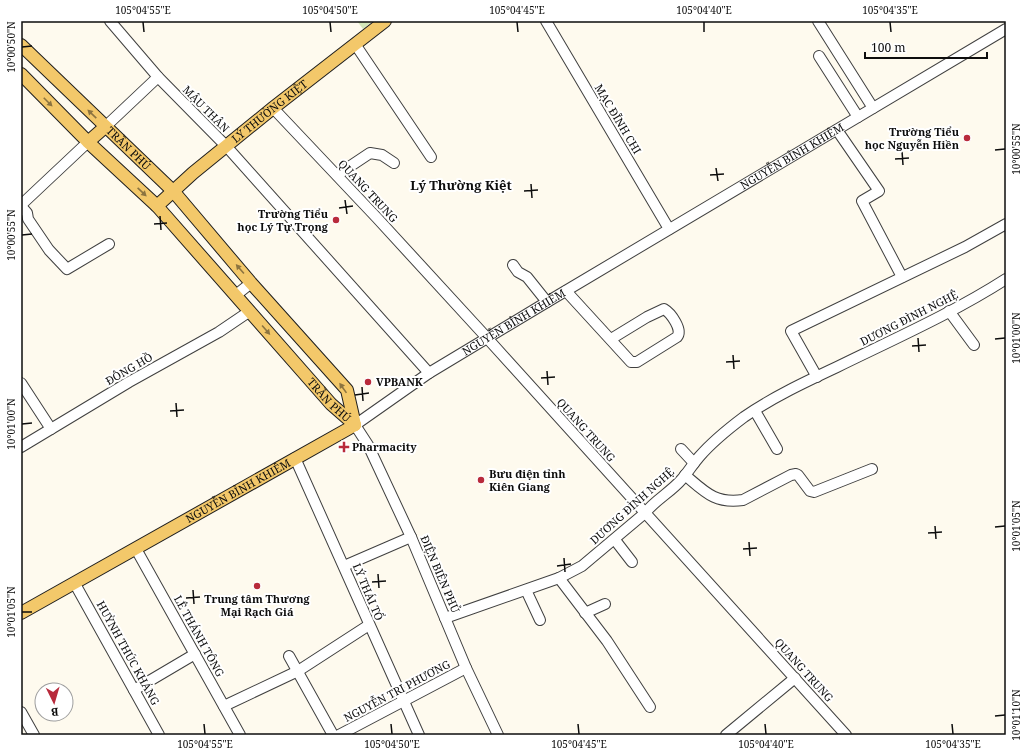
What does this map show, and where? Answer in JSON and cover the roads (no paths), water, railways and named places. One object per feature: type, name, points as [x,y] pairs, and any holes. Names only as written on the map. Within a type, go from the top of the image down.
[{"type":"main road","name":"LÝ THƯỜNG KIỆT","points":[[157,206],[273,108],[384,21]]},
{"type":"main road","name":"TRẦN PHÚ","points":[[21,45],[174,192],[251,283],[347,390],[355,424]]},
{"type":"main road","name":"TRẦN PHÚ","points":[[21,74],[88,142],[157,206],[331,404],[355,424]]},
{"type":"main road","points":[[88,142],[105,127]]},
{"type":"main road","name":"NGUYỄN BỈNH KHIÊM","points":[[21,613],[75,584],[355,424]]},
{"type":"street","name":"MẬU THÂN","points":[[110,21],[158,77],[227,147],[430,373]]},
{"type":"street","name":"MẠC ĐĨNH CHI","points":[[546,21],[669,229]]},
{"type":"street","points":[[818,21],[873,108]]},
{"type":"street","name":"NGUYỄN BỈNH KHIÊM","points":[[355,424],[430,373],[547,302],[1006,29]]},
{"type":"street","points":[[355,44],[431,157]]},
{"type":"street","points":[[819,56],[858,117]]},
{"type":"street","points":[[105,127],[158,77]]},
{"type":"street","name":"QUANG TRUNG","points":[[273,108],[337,175],[488,339],[846,735]]},
{"type":"street","points":[[837,130],[879,191],[862,201],[902,277]]},
{"type":"street","points":[[88,142],[21,206],[27,213],[24,223],[67,269],[109,244]]},
{"type":"street","points":[[337,175],[370,153],[382,155],[394,163]]},
{"type":"street","points":[[817,377],[791,331],[965,247],[1006,224]]},
{"type":"street","points":[[513,265],[518,272],[527,276],[547,302]]},
{"type":"street","name":"DƯƠNG ĐÌNH NGHỆ","points":[[445,618],[559,578],[582,566],[676,485],[694,463],[725,432],[755,411],[782,394],[949,311],[986,292],[1006,279]]},
{"type":"street","points":[[236,295],[251,283]]},
{"type":"street","points":[[566,291],[611,339],[628,360],[637,362],[677,337],[680,332],[679,328],[668,312],[664,309],[647,317],[611,339]]},
{"type":"street","name":"ĐÔNG HỒ","points":[[21,447],[129,382],[219,332],[250,311]]},
{"type":"street","points":[[949,311],[974,345]]},
{"type":"street","points":[[21,383],[51,429]]},
{"type":"street","points":[[755,411],[777,449]]},
{"type":"street","name":"ĐIỆN BIÊN PHỦ","points":[[355,424],[368,444],[411,537],[466,668],[498,735]]},
{"type":"street","points":[[681,449],[694,463]]},
{"type":"street","name":"LÝ THÁI TỔ","points":[[295,458],[419,735]]},
{"type":"street","points":[[685,475],[716,499],[737,501],[743,500],[791,475],[798,475],[810,491],[814,492],[872,469]]},
{"type":"street","points":[[344,566],[411,537]]},
{"type":"street","points":[[614,540],[632,562]]},
{"type":"street","name":"LÊ THÁNH TÔNG","points":[[136,549],[240,735]]},
{"type":"street","points":[[559,578],[607,641],[650,707]]},
{"type":"street","name":"HUỲNH THÚC KHÁNG","points":[[75,584],[159,735]]},
{"type":"street","points":[[526,590],[540,620]]},
{"type":"street","points":[[585,612],[605,604]]},
{"type":"street","points":[[224,706],[298,671],[369,625]]},
{"type":"street","points":[[134,690],[195,654]]},
{"type":"street","points":[[289,656],[333,735]]},
{"type":"street","name":"NGUYỄN TRI PHƯƠNG","points":[[339,735],[466,668]]},
{"type":"street","points":[[726,735],[795,678]]},
{"type":"street","points":[[21,712],[34,735]]},
{"type":"place","name":"Trường Tiểu học Nguyễn Hiền","points":[[967,138]]},
{"type":"place","name":"Trường Tiểu học Lý Tự Trọng","points":[[336,220]]},
{"type":"place","name":"VPBANK","points":[[368,382]]},
{"type":"place","name":"Pharmacity","points":[[344,447]]},
{"type":"place","name":"Bưu điện tỉnh Kiên Giang","points":[[481,480]]},
{"type":"place","name":"Trung tâm Thương Mại Rạch Giá","points":[[257,586]]},
{"type":"district","name":"Lý Thường Kiệt","points":[[461,185]]}]
